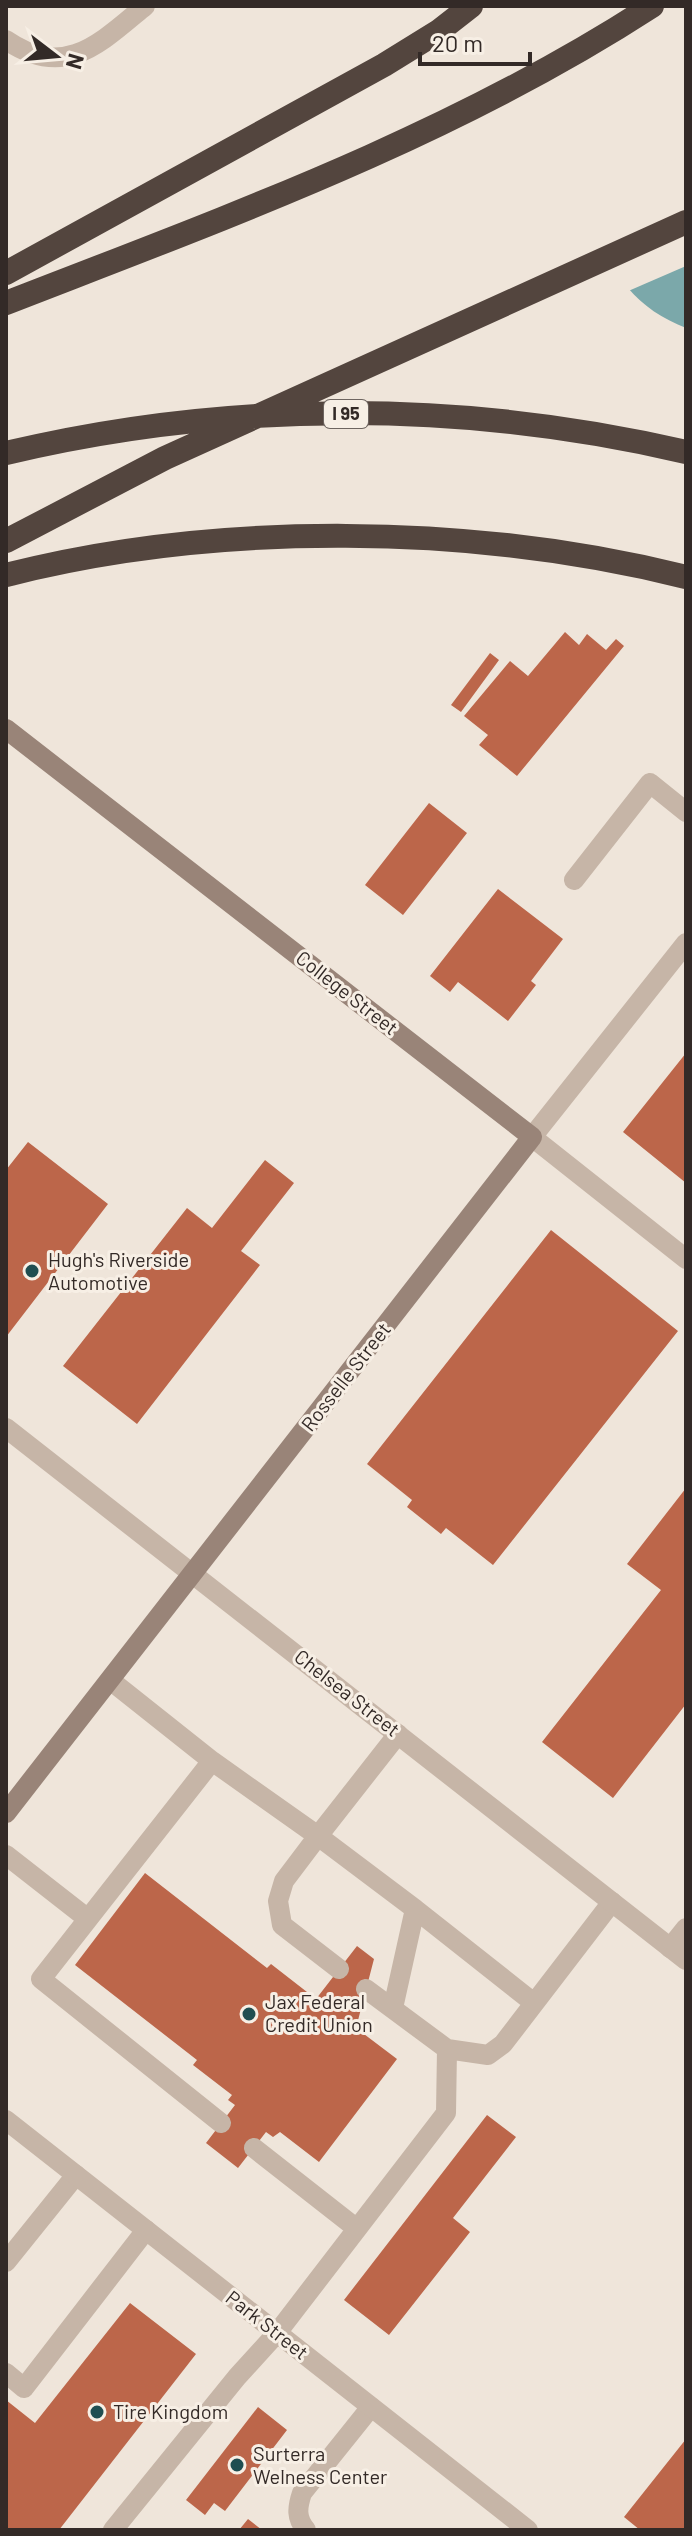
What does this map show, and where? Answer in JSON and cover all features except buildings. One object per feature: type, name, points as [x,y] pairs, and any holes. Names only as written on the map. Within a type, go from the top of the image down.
[{"type":"highway","points":[[6,273],[372,72],[439,31],[471,6]]},
{"type":"highway","points":[[6,303],[246,209],[439,127],[556,65],[652,6]]},
{"type":"highway","points":[[6,541],[165,458],[686,222]]},
{"type":"highway","name":"I 95","points":[[6,453],[118,429],[250,415],[398,414],[525,423],[589,432],[686,452]]},
{"type":"highway","points":[[589,432],[686,445]]},
{"type":"highway","points":[[6,575],[70,561],[201,543],[339,538],[453,541],[531,548],[598,558],[686,577]]},
{"type":"main road","name":"College Street","points":[[6,729],[532,1137]]},
{"type":"main road","name":"Rosselle Street","points":[[6,1813],[532,1137]]},
{"type":"street","points":[[6,40],[24,52],[43,58],[68,57],[92,49],[145,6]]},
{"type":"street","points":[[574,880],[650,783],[686,812]]},
{"type":"street","name":"Rosselle Street","points":[[532,1137],[686,943]]},
{"type":"street","name":"College Street","points":[[532,1137],[686,1259]]},
{"type":"street","name":"Chelsea Street","points":[[6,1428],[678,1954]]},
{"type":"street","points":[[110,1680],[212,1761],[415,1909],[534,2003]]},
{"type":"street","points":[[339,1969],[282,1925],[278,1901],[284,1881],[398,1734]]},
{"type":"street","points":[[212,1761],[41,1979],[221,2123]]},
{"type":"street","points":[[6,1855],[88,1919]]},
{"type":"street","points":[[366,1989],[447,2049],[488,2055],[503,2044],[612,1902]]},
{"type":"street","points":[[393,2008],[415,1909]]},
{"type":"street","points":[[678,1954],[686,1928]]},
{"type":"street","points":[[113,2530],[237,2377],[277,2333],[446,2113],[447,2049]]},
{"type":"street","name":"Park Street","points":[[6,2120],[528,2530]]},
{"type":"street","points":[[254,2148],[356,2228]]},
{"type":"street","points":[[6,2262],[76,2175]]},
{"type":"street","points":[[6,2373],[24,2388],[146,2230]]},
{"type":"street","points":[[306,2530],[299,2521],[298,2506],[302,2493],[371,2407]]},
{"type":"water","points":[[686,155],[686,328],[654,311],[628,288]]},
{"type":"pier","points":[[686,154],[686,266],[626,292],[616,271],[614,247],[630,200],[665,164]]},
{"type":"place","name":"Hugh's Riverside Automotive","points":[[32,1271]]},
{"type":"place","name":"Jax Federal Credit Union","points":[[249,2014]]},
{"type":"place","name":"Tire Kingdom","points":[[97,2412]]},
{"type":"place","name":"Surterra Welness Center","points":[[237,2465]]}]
